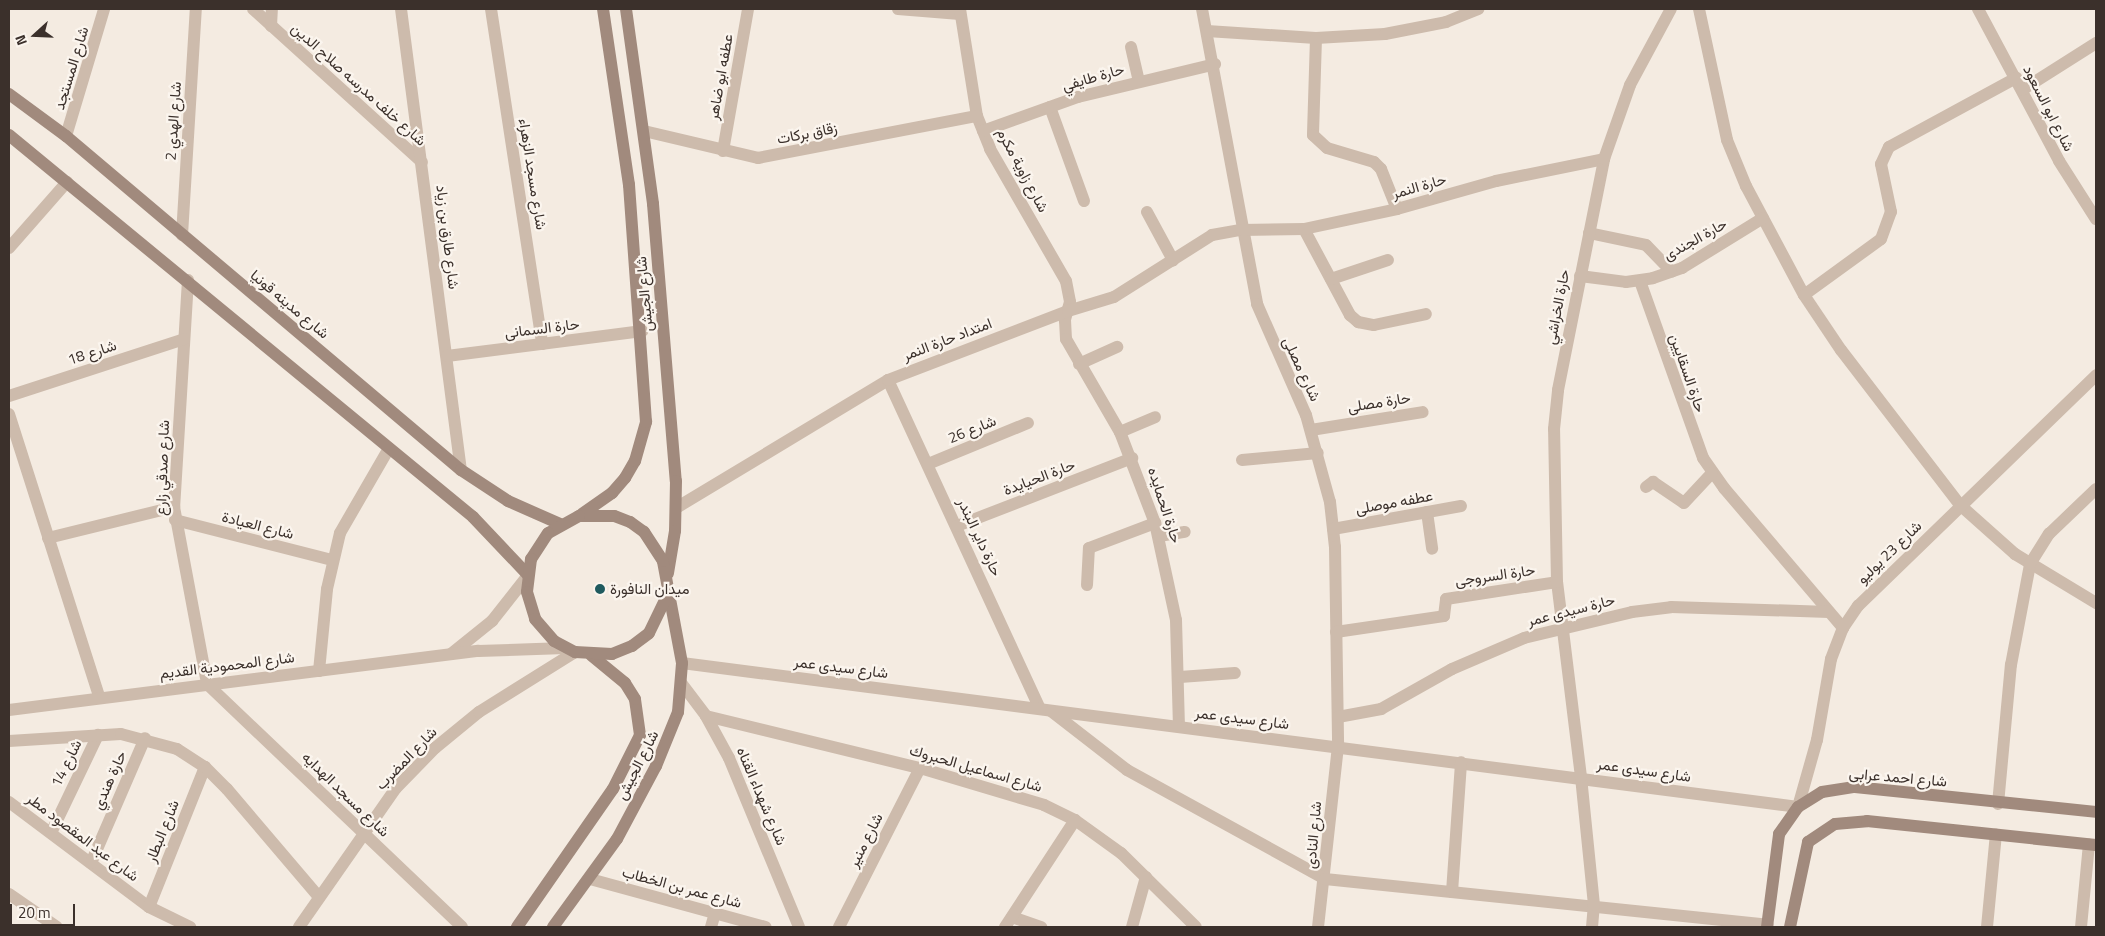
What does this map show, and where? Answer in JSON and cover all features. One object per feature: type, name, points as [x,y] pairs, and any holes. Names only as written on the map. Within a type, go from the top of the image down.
[{"type":"main road","name":"شارع الجيش","points":[[579,516],[612,493],[635,461],[642,442],[646,422],[642,331],[629,185],[603,9]]},
{"type":"main road","name":"شارع الجيش","points":[[626,9],[653,204],[676,508],[667,578]]},
{"type":"main road","points":[[609,50],[632,50]]},
{"type":"main road","name":"شارع مدينه قونيا","points":[[9,94],[66,136],[461,470],[508,501],[560,524]]},
{"type":"main road","points":[[9,135],[188,280],[486,528],[527,576],[535,619],[570,650],[591,656],[612,654],[643,638],[660,616],[667,596],[667,578],[663,561],[644,532],[614,516],[579,516],[560,524],[538,545],[527,576]]},
{"type":"main road","name":"شارع الجيش","points":[[553,927],[590,879],[616,839],[669,740],[682,684],[682,663],[667,596]]},
{"type":"main road","name":"شارع الجيش","points":[[517,927],[613,790],[640,735],[635,699],[625,683],[591,656]]},
{"type":"main road","name":"شارع احمد عرابى","points":[[1768,926],[1776,845],[1784,824],[1798,807],[1822,792],[1855,787],[1998,804],[2096,812]]},
{"type":"main road","points":[[1790,927],[1805,850],[1813,836],[1826,827],[1867,821],[2093,844]]},
{"type":"street","name":"شارع المستجد","points":[[66,136],[104,9]]},
{"type":"street","name":"شارع الهدي 2","points":[[182,235],[196,9]]},
{"type":"street","name":"شارع خلف مدرسه صلاح الدين","points":[[252,9],[422,162]]},
{"type":"street","points":[[271,26],[272,9]]},
{"type":"street","name":"شارع طارق بن زياد","points":[[401,9],[461,470]]},
{"type":"street","name":"شارع مسجد الزهراء","points":[[491,9],[542,344]]},
{"type":"street","name":"عطفه ابو ضاهر","points":[[723,151],[748,9]]},
{"type":"street","points":[[898,9],[960,11]]},
{"type":"street","name":"شارع مصلى","points":[[1202,9],[1215,64],[1241,230],[1257,304],[1311,430],[1318,452],[1333,529],[1338,746]]},
{"type":"street","points":[[1207,31],[1316,38],[1416,29],[1478,9]]},
{"type":"street","name":"حارة الخراشي","points":[[1592,927],[1594,905],[1581,778],[1557,582],[1554,429],[1580,276],[1604,160],[1630,85],[1671,9]]},
{"type":"street","points":[[1698,9],[1727,140],[1763,218],[1804,295],[1841,350],[1960,506],[2030,564],[2096,604]]},
{"type":"street","name":"شارع ابو السعود","points":[[1978,9],[2059,161],[2096,218]]},
{"type":"street","name":"شارع زاوية مكرم","points":[[960,11],[977,116],[983,131],[1066,281],[1068,311]]},
{"type":"street","points":[[1316,38],[1313,135],[1327,148],[1374,162],[1381,169],[1397,209]]},
{"type":"street","points":[[1804,295],[1881,239],[1891,212],[1881,164],[1889,147],[2019,84],[2096,43]]},
{"type":"street","points":[[1131,47],[1139,81]]},
{"type":"street","name":"حارة طايفي","points":[[983,131],[1050,107],[1139,81],[1215,64]]},
{"type":"street","points":[[1050,107],[1084,201]]},
{"type":"street","name":"زقاق بركات","points":[[644,131],[701,142],[723,151],[758,158],[977,116]]},
{"type":"street","name":"حارة النمر","points":[[1241,230],[1304,229],[1397,209],[1506,178],[1604,160]]},
{"type":"street","points":[[9,248],[67,182]]},
{"type":"street","points":[[1147,212],[1173,260]]},
{"type":"street","name":"حارة الجندى","points":[[1580,276],[1640,281],[1672,272],[1763,218]]},
{"type":"street","points":[[1304,229],[1350,315],[1363,325],[1426,314]]},
{"type":"street","name":"امتداد حارة النمر","points":[[676,508],[888,380],[1068,311],[1114,297],[1212,235],[1241,230]]},
{"type":"street","points":[[1589,233],[1646,245],[1672,272]]},
{"type":"street","points":[[1331,279],[1388,260]]},
{"type":"street","name":"شارع صدقي زارع","points":[[188,280],[175,514],[207,684]]},
{"type":"street","name":"حارة السقايين","points":[[1640,281],[1689,425],[1712,473],[1843,628]]},
{"type":"street","name":"حارة الحمايده","points":[[1068,311],[1066,339],[1120,432],[1132,458],[1159,536],[1172,592],[1180,677],[1179,726]]},
{"type":"street","name":"حارة السمانى","points":[[447,356],[642,331]]},
{"type":"street","name":"شارع 18","points":[[9,396],[184,339]]},
{"type":"street","points":[[1080,364],[1117,347]]},
{"type":"street","name":"شارع 23 يوليو","points":[[1798,807],[1817,740],[1831,659],[1843,628],[1877,585],[2096,375]]},
{"type":"street","name":"حارة داير البندر","points":[[888,380],[1044,709]]},
{"type":"street","name":"حارة مصلى","points":[[1311,430],[1423,412]]},
{"type":"street","points":[[9,414],[99,696]]},
{"type":"street","points":[[1120,432],[1155,417]]},
{"type":"street","name":"شارع 26","points":[[928,464],[1028,423]]},
{"type":"street","points":[[319,671],[332,560],[352,508],[389,448]]},
{"type":"street","points":[[1242,460],[1318,452]]},
{"type":"street","name":"حارة الحيايدة","points":[[957,526],[1132,458]]},
{"type":"street","points":[[1646,487],[1652,482],[1684,503],[1712,473]]},
{"type":"street","points":[[1998,804],[2011,665],[2030,564],[2049,534],[2096,489]]},
{"type":"street","name":"عطفه موصلى","points":[[1333,529],[1461,506]]},
{"type":"street","points":[[1427,512],[1432,548]]},
{"type":"street","points":[[48,538],[175,514]]},
{"type":"street","name":"شارع العيادة","points":[[175,514],[332,560]]},
{"type":"street","points":[[1087,585],[1089,548],[1155,523]]},
{"type":"street","points":[[1159,536],[1185,532]]},
{"type":"street","points":[[449,655],[492,621],[527,576]]},
{"type":"street","name":"حارة السروجى","points":[[1336,632],[1444,616],[1446,598],[1557,582]]},
{"type":"street","name":"حارة سيدى عمر","points":[[1338,718],[1382,709],[1487,652],[1563,628],[1671,607],[1829,612]]},
{"type":"street","name":"شارع المحمودية القديم","points":[[9,710],[99,696],[449,655],[507,649],[570,650]]},
{"type":"street","name":"شارع المضرب","points":[[299,927],[396,788],[442,742],[510,691],[570,650]]},
{"type":"street","name":"شارع سيدى عمر","points":[[682,663],[1338,746],[1798,807]]},
{"type":"street","points":[[1180,677],[1235,673]]},
{"type":"street","name":"شارع مسجد الهدايه","points":[[207,684],[462,927]]},
{"type":"street","name":"شارع شهداء القناه","points":[[682,684],[706,716],[729,758],[799,927]]},
{"type":"street","points":[[1044,709],[1127,770],[1325,879],[1594,905],[1768,926]]},
{"type":"street","name":"شارع اسماعيل الحبروك","points":[[706,716],[920,768],[1012,794],[1075,820],[1106,841],[1146,877],[1196,927]]},
{"type":"street","points":[[9,741],[98,735],[145,738],[176,749],[205,767],[319,897]]},
{"type":"street","name":"شارع 14","points":[[51,833],[98,735]]},
{"type":"street","name":"حارة هندي","points":[[91,863],[145,738]]},
{"type":"street","name":"شارع النادى","points":[[1318,927],[1325,879],[1338,746]]},
{"type":"street","points":[[1452,892],[1461,762]]},
{"type":"street","name":"شارع البطار","points":[[149,907],[205,767]]},
{"type":"street","name":"شارع منير","points":[[838,927],[920,768]]},
{"type":"street","name":"شارع عبد المقصود مطر","points":[[9,802],[149,907],[190,927]]},
{"type":"street","points":[[1041,927],[1008,922],[1075,820]]},
{"type":"street","points":[[1987,927],[1996,834]]},
{"type":"street","points":[[2081,927],[2093,844]]},
{"type":"street","points":[[1132,927],[1146,877]]},
{"type":"street","name":"شارع عمر بن الخطاب","points":[[590,879],[766,927]]},
{"type":"street","points":[[9,894],[57,927]]},
{"type":"street","points":[[711,927],[715,913]]},
{"type":"place","name":"ميدان النافورة","points":[[600,589]]}]
